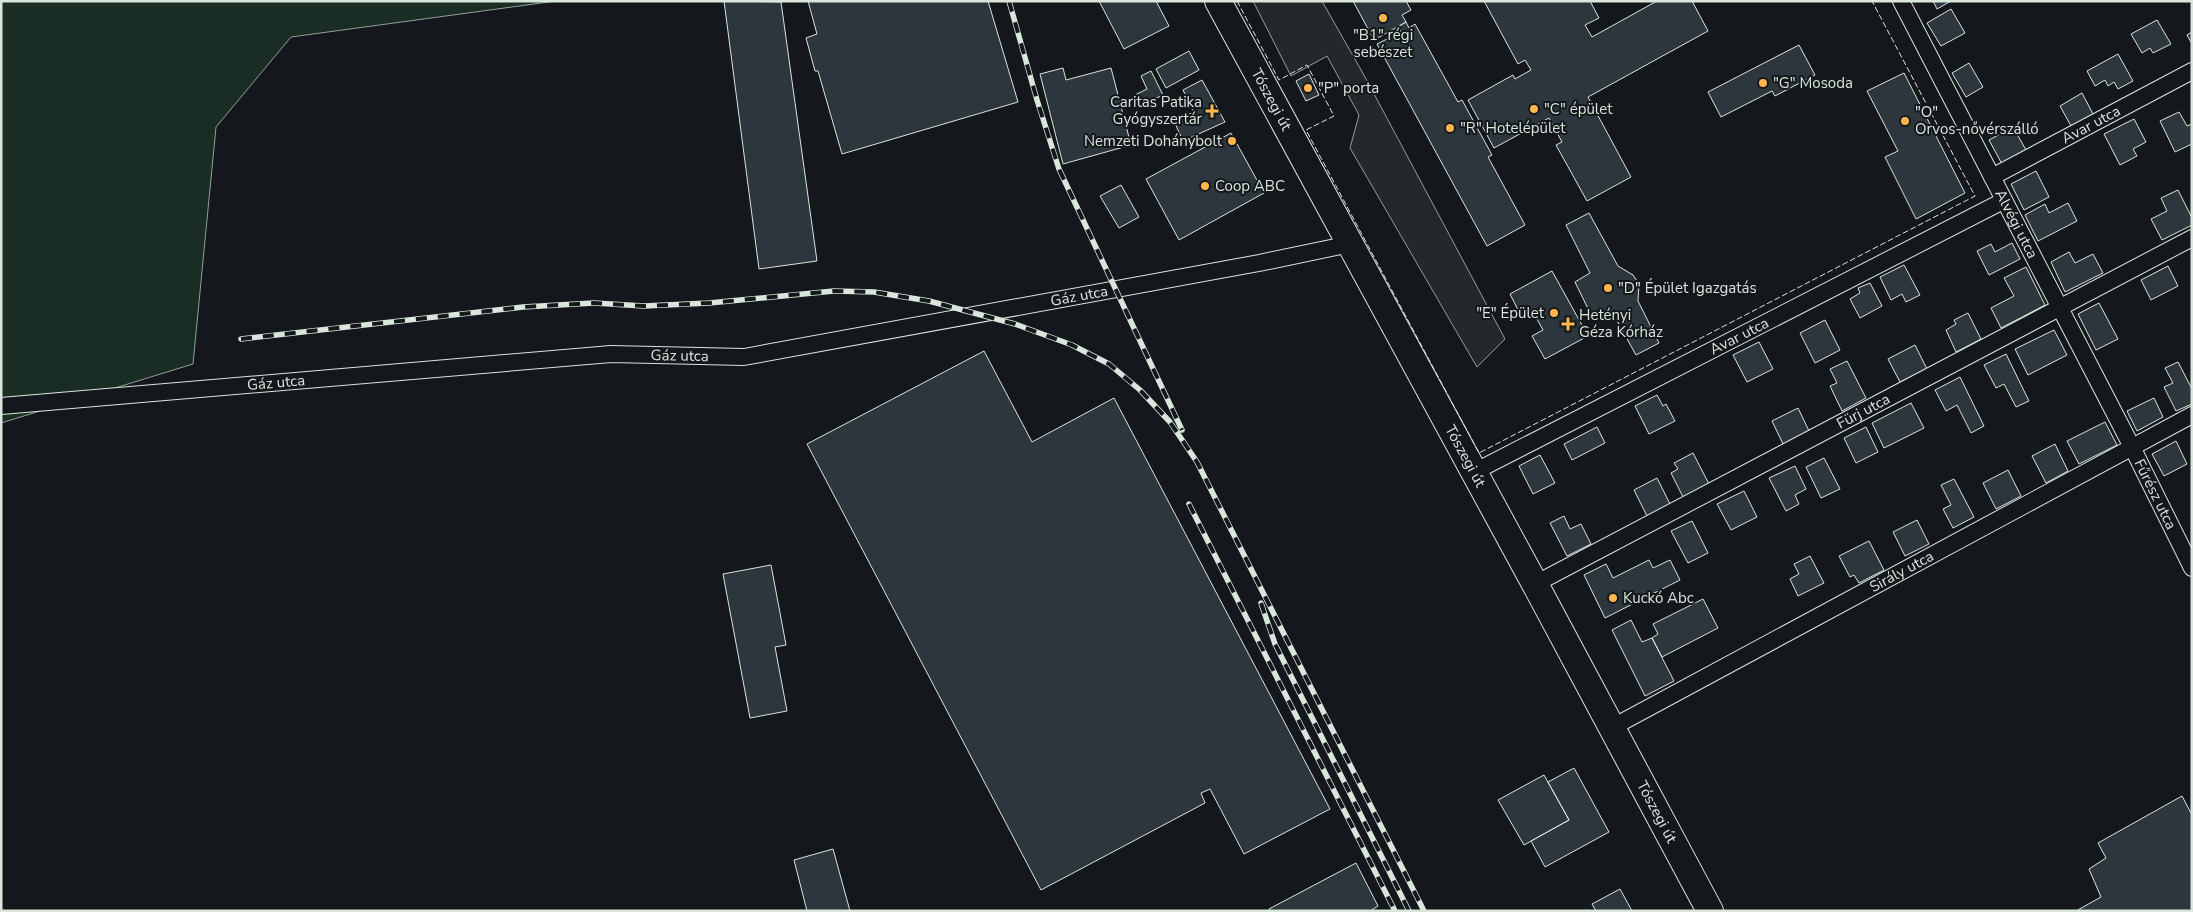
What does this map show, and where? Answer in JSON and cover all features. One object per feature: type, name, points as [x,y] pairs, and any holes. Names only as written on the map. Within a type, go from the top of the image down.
[{"type":"main road","name":"Tószegi út","points":[[1218,1],[1535,584],[1710,911]]},
{"type":"street","name":"Alvégi utca","points":[[1901,1],[2132,447]]},
{"type":"street","name":"Avar utca","points":[[1992,177],[2192,71]]},
{"type":"street","name":"Avar utca","points":[[1474,472],[2003,201]]},
{"type":"street","name":"Fürj utca","points":[[1535,584],[2192,238]]},
{"type":"street","name":"Gáz utca","points":[[1,406],[612,354],[744,357],[1259,263],[1350,244]]},
{"type":"street","name":"Sirály utca","points":[[1611,728],[2192,415]]},
{"type":"street","name":"Fűrész utca","points":[[2132,447],[2192,568]]},
{"type":"green space","points":[[1,1],[556,1],[291,37],[216,127],[193,364],[1,423]]},
{"type":"shaded area","points":[[1253,1],[1322,1],[1365,77],[1505,339],[1477,367],[1350,148],[1359,115],[1327,56],[1291,76]]},
{"type":"building","points":[[724,1],[781,2],[817,261],[759,269]]},
{"type":"building","points":[[808,1],[988,1],[1018,102],[842,154],[818,71],[815,71],[806,38],[817,34]]},
{"type":"building","points":[[1099,1],[1156,1],[1169,26],[1124,49]]},
{"type":"building","name":"\"B1\" régi sebészet","points":[[1353,1],[1406,1],[1411,10],[1402,15],[1406,22],[1374,40]]},
{"type":"building","name":"\"C\" épület","points":[[1484,1],[1590,1],[1599,18],[1585,25],[1592,37],[1657,1],[1692,1],[1708,31],[1588,97],[1631,177],[1587,201],[1556,145],[1562,142],[1549,118],[1494,148],[1468,100],[1513,75],[1515,79],[1531,70],[1525,60],[1518,64]]},
{"type":"building","points":[[1933,1],[1951,1],[1937,9]]},
{"type":"building","points":[[1951,9],[1965,33],[1941,46],[1927,23]]},
{"type":"building","points":[[2157,20],[2171,44],[2153,53],[2150,48],[2142,53],[2131,34]]},
{"type":"building","name":"\"R\" Hotelépület","points":[[1406,22],[1409,28],[1415,24],[1458,102],[1462,100],[1492,155],[1488,157],[1525,225],[1487,246],[1377,44],[1401,32],[1398,27]]},
{"type":"building","points":[[2192,32],[2192,44],[2187,35]]},
{"type":"building","name":"\"G\" Mosoda","points":[[1799,45],[1815,75],[1775,96],[1772,91],[1721,117],[1708,92]]},
{"type":"building","points":[[1189,51],[1199,70],[1166,88],[1156,69]]},
{"type":"building","points":[[2118,54],[2133,81],[2118,89],[2114,82],[2108,86],[2105,80],[2095,86],[2087,71]]},
{"type":"building","points":[[1969,63],[1983,87],[1966,97],[1952,73]]},
{"type":"building","points":[[1063,68],[1066,80],[1111,68],[1131,145],[1063,164],[1040,74]]},
{"type":"building","points":[[1151,71],[1163,95],[1140,106],[1135,95],[1147,89],[1141,76]]},
{"type":"building","name":"\"O\" Orvos-nővérszálló","points":[[1904,73],[1965,193],[1916,219],[1885,157],[1898,151],[1867,91]]},
{"type":"building","name":"\"P\" porta","points":[[1309,74],[1319,95],[1306,101],[1296,81]]},
{"type":"building","points":[[1202,80],[1225,122],[1183,141],[1174,121],[1194,112],[1183,90]]},
{"type":"building","points":[[2082,93],[2093,114],[2071,126],[2060,106]]},
{"type":"building","points":[[2179,112],[2187,126],[2192,124],[2192,144],[2175,152],[2160,121]]},
{"type":"building","points":[[2134,119],[2146,142],[2133,149],[2137,156],[2120,165],[2104,134]]},
{"type":"building","points":[[2013,127],[2026,150],[2002,164],[1989,140]]},
{"type":"building","name":"Coop ABC","points":[[1231,133],[1264,193],[1179,240],[1146,179]]},
{"type":"building","points":[[2036,171],[2049,197],[2024,210],[2011,184]]},
{"type":"building","points":[[1121,185],[1139,217],[1119,228],[1100,196]]},
{"type":"building","points":[[2178,190],[2192,218],[2192,225],[2162,240],[2151,219],[2167,211],[2161,198]]},
{"type":"building","points":[[2068,203],[2077,221],[2038,241],[2025,215],[2045,204],[2049,213]]},
{"type":"building","name":"\"D\" Épület Igazgatás","points":[[1589,213],[1618,266],[1633,275],[1639,284],[1638,301],[1659,343],[1636,355],[1611,310],[1593,319],[1575,282],[1590,273],[1566,225]]},
{"type":"building","points":[[2012,243],[2020,259],[1989,275],[1977,251],[1991,244],[1995,252]]},
{"type":"building","points":[[2069,252],[2075,263],[2093,254],[2103,273],[2065,292],[2051,262]]},
{"type":"building","points":[[1904,265],[1920,295],[1906,302],[1902,294],[1891,300],[1880,277]]},
{"type":"building","points":[[2168,266],[2178,286],[2151,300],[2141,280]]},
{"type":"building","points":[[2026,267],[2045,305],[2001,328],[1991,308],[2014,296],[2004,278]]},
{"type":"building","name":"\"E\" Épület","points":[[1552,271],[1588,336],[1545,359],[1532,336],[1543,330],[1532,310],[1521,316],[1510,294]]},
{"type":"building","points":[[1870,283],[1882,306],[1860,318],[1850,299],[1860,293],[1858,288]]},
{"type":"building","points":[[2099,303],[2118,339],[2096,350],[2078,314]]},
{"type":"building","points":[[1968,313],[1981,339],[1956,352],[1946,330],[1956,324],[1954,320]]},
{"type":"building","points":[[1825,320],[1840,350],[1815,363],[1800,333]]},
{"type":"building","points":[[2054,330],[2067,355],[2028,375],[2015,349]]},
{"type":"building","points":[[1759,342],[1773,369],[1747,382],[1733,355]]},
{"type":"building","points":[[1915,345],[1927,369],[1900,382],[1888,359]]},
{"type":"building","points":[[984,351],[1032,442],[1114,398],[1330,809],[1244,854],[1210,789],[1201,793],[1205,803],[1041,890],[807,444]]},
{"type":"building","points":[[2006,354],[2029,401],[2016,407],[2004,384],[1996,388],[1984,365]]},
{"type":"building","points":[[1847,361],[1866,398],[1842,411],[1830,386],[1837,383],[1830,369]]},
{"type":"building","points":[[2178,362],[2192,389],[2192,404],[2176,411],[2164,387],[2173,383],[2165,368]]},
{"type":"building","points":[[1960,377],[1984,426],[1971,433],[1957,405],[1946,411],[1935,390]]},
{"type":"building","points":[[1657,395],[1663,406],[1666,404],[1675,421],[1649,434],[1635,406]]},
{"type":"building","points":[[2154,398],[2163,417],[2137,431],[2127,411]]},
{"type":"building","points":[[1911,403],[1924,428],[1884,448],[1872,423]]},
{"type":"building","points":[[1798,408],[1810,433],[1784,446],[1772,421]]},
{"type":"building","points":[[2105,422],[2117,445],[2079,464],[2067,441]]},
{"type":"building","points":[[1597,427],[1605,443],[1572,460],[1564,444]]},
{"type":"building","points":[[1866,427],[1878,452],[1856,463],[1844,438]]},
{"type":"building","points":[[2176,441],[2187,464],[2164,476],[2152,454]]},
{"type":"building","points":[[2055,444],[2068,471],[2046,483],[2032,456]]},
{"type":"building","points":[[1693,453],[1709,484],[1683,497],[1671,473],[1678,469],[1674,463]]},
{"type":"building","points":[[1540,455],[1555,483],[1533,494],[1519,466]]},
{"type":"building","points":[[1824,458],[1840,489],[1821,498],[1806,467]]},
{"type":"building","points":[[1795,466],[1806,489],[1795,495],[1799,504],[1786,511],[1769,478]]},
{"type":"building","points":[[2008,470],[2021,496],[1996,509],[1983,483]]},
{"type":"building","points":[[1657,478],[1670,504],[1647,516],[1634,490]]},
{"type":"building","points":[[1954,479],[1974,517],[1953,528],[1943,509],[1951,505],[1941,485]]},
{"type":"building","points":[[1744,491],[1757,517],[1731,530],[1717,504]]},
{"type":"building","points":[[1564,516],[1570,529],[1581,524],[1591,544],[1567,556],[1550,523]]},
{"type":"building","points":[[1917,520],[1929,544],[1905,556],[1893,532]]},
{"type":"building","points":[[1692,521],[1708,553],[1688,563],[1671,531]]},
{"type":"building","points":[[1869,541],[1884,570],[1859,583],[1854,575],[1850,577],[1839,556]]},
{"type":"building","points":[[1810,556],[1824,583],[1798,596],[1790,579],[1799,574],[1794,564]]},
{"type":"building","points":[[1649,560],[1653,568],[1670,560],[1680,580],[1605,618],[1584,575],[1606,564],[1613,578]]},
{"type":"building","points":[[771,565],[786,645],[775,647],[787,711],[750,718],[723,574]]},
{"type":"building","points":[[1703,599],[1718,628],[1662,657],[1652,638],[1658,634],[1653,624]]},
{"type":"building","points":[[1631,620],[1642,642],[1652,638],[1674,681],[1645,696],[1612,630]]},
{"type":"building","points":[[1574,768],[1609,832],[1545,867],[1531,841],[1569,820],[1548,782]]},
{"type":"building","points":[[1544,775],[1569,820],[1524,845],[1498,800]]},
{"type":"building","points":[[2182,796],[2192,815],[2192,911],[2076,911],[2101,897],[2089,869],[2106,858],[2098,843]]},
{"type":"building","points":[[833,849],[850,911],[807,911],[794,860]]},
{"type":"building","points":[[1356,863],[1378,906],[1370,911],[1270,911],[1269,909]]},
{"type":"building","points":[[1620,889],[1632,911],[1596,911],[1592,904]]},
{"type":"railway","points":[[1009,1],[1059,169],[1182,430]]},
{"type":"railway","points":[[241,339],[523,307],[594,303],[644,306],[709,303],[834,291],[874,292],[929,301],[1015,324],[1072,345],[1109,364],[1140,390],[1170,422],[1197,462],[1424,911]]},
{"type":"railway","points":[[1189,504],[1395,911]]},
{"type":"railway","points":[[1261,603],[1275,644],[1409,911]]},
{"type":"fence","points":[[1237,1],[1279,80],[1307,65],[1334,116],[1306,130],[1479,453],[1975,196],[1872,1]]},
{"type":"place","name":"\"B1\" régi sebészet","points":[[1383,18]]},
{"type":"place","name":"\"G\" Mosoda","points":[[1763,83]]},
{"type":"place","name":"\"P\" porta","points":[[1308,88]]},
{"type":"place","name":"\"C\" épület","points":[[1534,109]]},
{"type":"place","name":"Caritas Patika Gyógyszertár","points":[[1212,111]]},
{"type":"place","name":"\"O\" Orvos-nővérszálló","points":[[1905,121]]},
{"type":"place","name":"\"R\" Hotelépület","points":[[1450,128]]},
{"type":"place","name":"Nemzeti Dohánybolt","points":[[1232,141]]},
{"type":"place","name":"Coop ABC","points":[[1205,186]]},
{"type":"place","name":"\"D\" Épület Igazgatás","points":[[1608,288]]},
{"type":"place","name":"\"E\" Épület","points":[[1554,313]]},
{"type":"place","name":"Hetényi Géza Kórház","points":[[1568,324]]},
{"type":"place","name":"Kuckó Abc","points":[[1613,598]]}]
